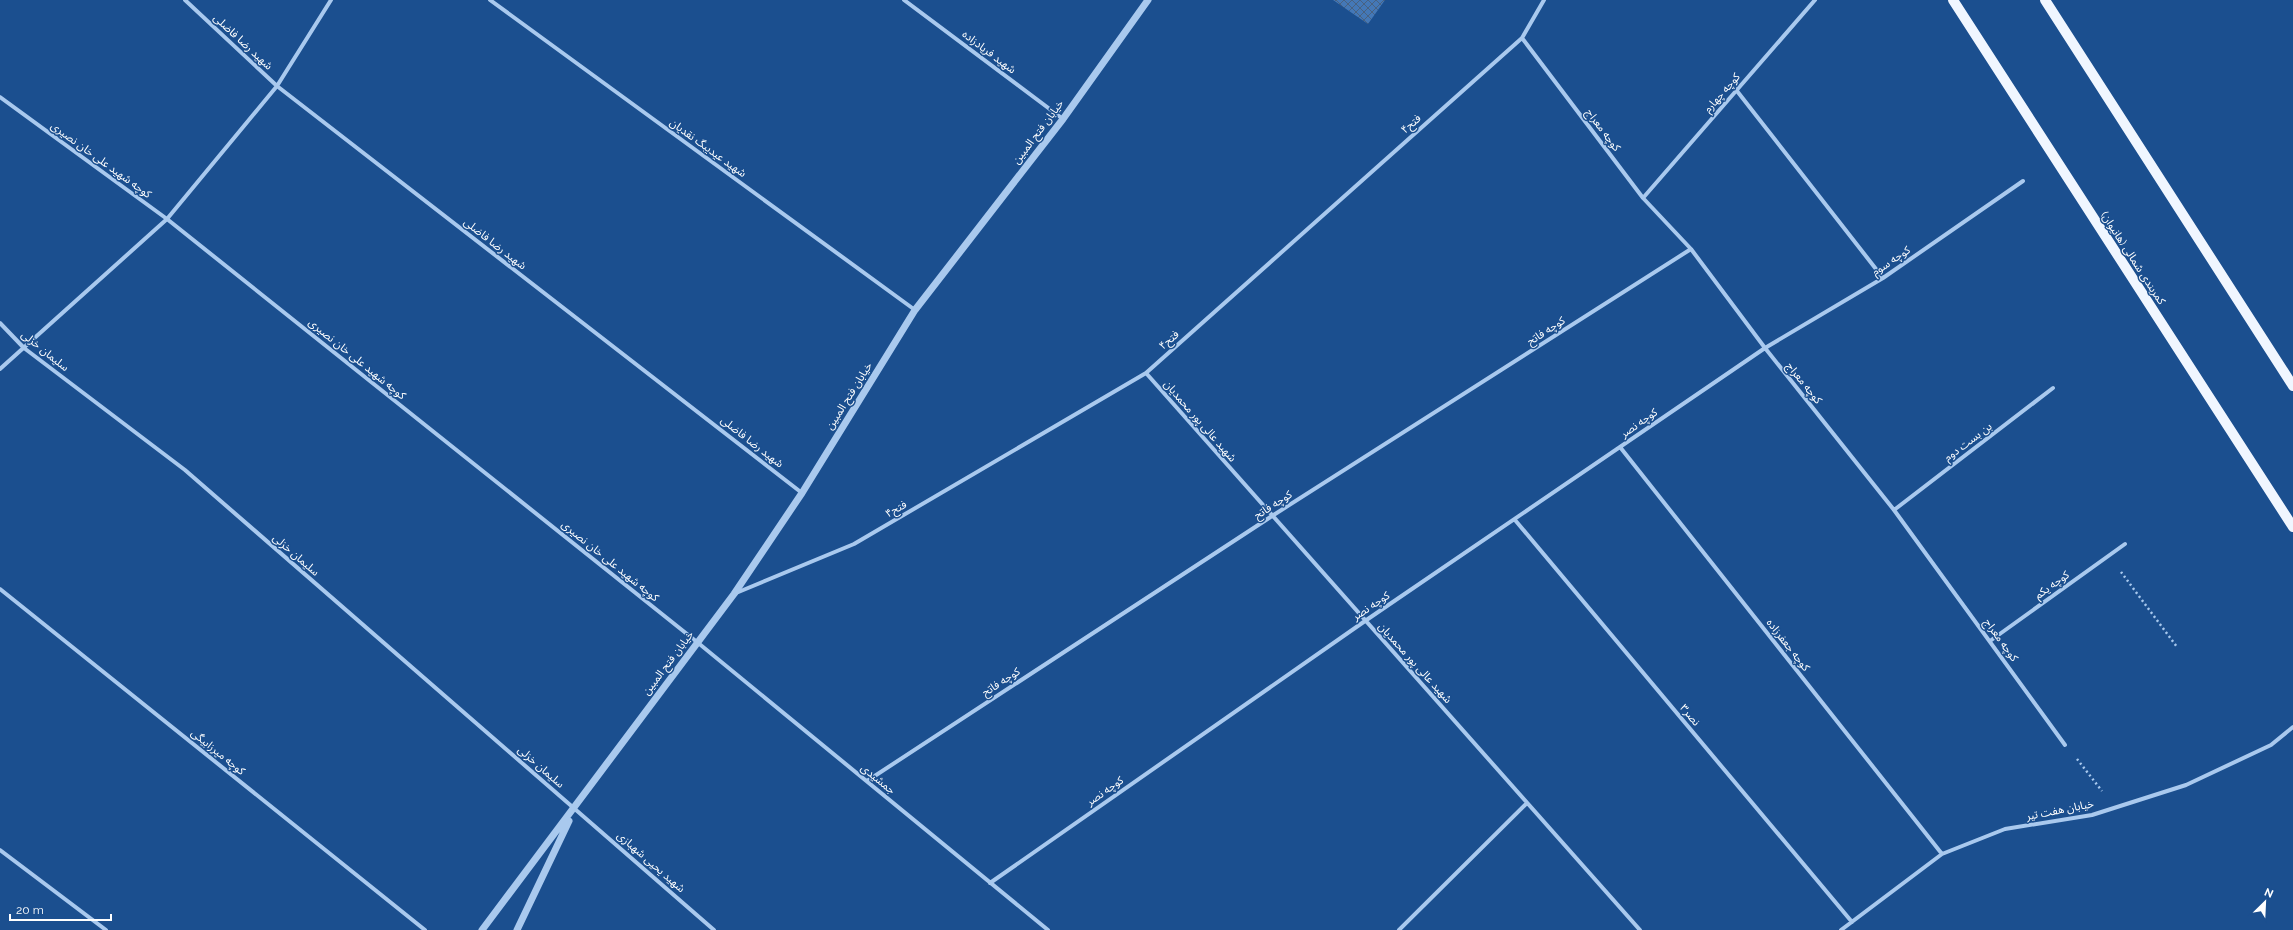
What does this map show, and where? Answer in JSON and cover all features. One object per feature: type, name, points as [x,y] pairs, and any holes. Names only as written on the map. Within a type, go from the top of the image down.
[{"type":"main road","name":"کمربندی شمالی (هانیوان)","points":[[1953,0],[2293,527]]},
{"type":"main road","points":[[2045,0],[2293,386]]},
{"type":"street","name":"شهید رضا فاضلی","points":[[185,0],[277,86],[802,492]]},
{"type":"street","points":[[0,369],[167,220],[277,86],[331,0]]},
{"type":"street","name":"شهید عیدیبگ نقدیان","points":[[490,0],[915,310]]},
{"type":"street","name":"شهید فریادزاده","points":[[904,0],[1063,119]]},
{"type":"street","name":"خیابان فتح المبین","points":[[482,930],[734,594],[802,492],[915,310],[1063,119],[1148,0]]},
{"type":"street","name":"فتح۴","points":[[734,594],[854,544],[1146,373],[1522,38],[1544,0]]},
{"type":"street","name":"کوچه چهارم","points":[[1643,198],[1815,0]]},
{"type":"street","name":"کوچه معراج","points":[[1522,38],[1643,198],[1691,249],[1765,348],[1894,510],[2065,745]]},
{"type":"street","points":[[1736,91],[1883,278]]},
{"type":"street","name":"کوچه شهید علی خان نصیری","points":[[0,97],[167,220],[697,642]]},
{"type":"street","name":"کوچه سوم","points":[[1765,348],[1883,278],[2023,181]]},
{"type":"street","name":"کوچه فاتح","points":[[867,781],[1272,516],[1691,249]]},
{"type":"street","name":"سلیمان خزلی","points":[[0,323],[24,348],[185,470],[575,808]]},
{"type":"street","name":"کوچه نصر","points":[[990,883],[1365,620],[1515,520],[1765,348]]},
{"type":"street","name":"شهید عالی پور محمدیان","points":[[1146,373],[1640,930]]},
{"type":"street","name":"بن بست دوم","points":[[1894,510],[2053,388]]},
{"type":"street","name":"کوچه جعفرزاده","points":[[1620,447],[1942,854]]},
{"type":"street","name":"نصر۳","points":[[1515,520],[1852,922]]},
{"type":"street","name":"کوچه یکم","points":[[1990,641],[2124,544]]},
{"type":"street","name":"کوچه میرزابیگی","points":[[0,589],[425,930]]},
{"type":"street","name":"جمشیدی","points":[[697,642],[1048,930]]},
{"type":"street","name":"خیابان هفت تیر","points":[[1841,930],[1942,854],[2005,829],[2092,814],[2186,785],[2271,745],[2293,727]]},
{"type":"street","points":[[1399,930],[1527,803]]},
{"type":"street","name":"خیابان فتح المبین","points":[[517,930],[575,808]]},
{"type":"street","name":"شهید یحیی شهبازی","points":[[575,808],[714,930]]},
{"type":"street","points":[[0,850],[106,930]]},
{"type":"path","points":[[2110,555],[2125,579],[2177,647]]},
{"type":"path","points":[[2065,745],[2115,807]]},
{"type":"building","points":[[1333,0],[1385,0],[1368,24]]}]
